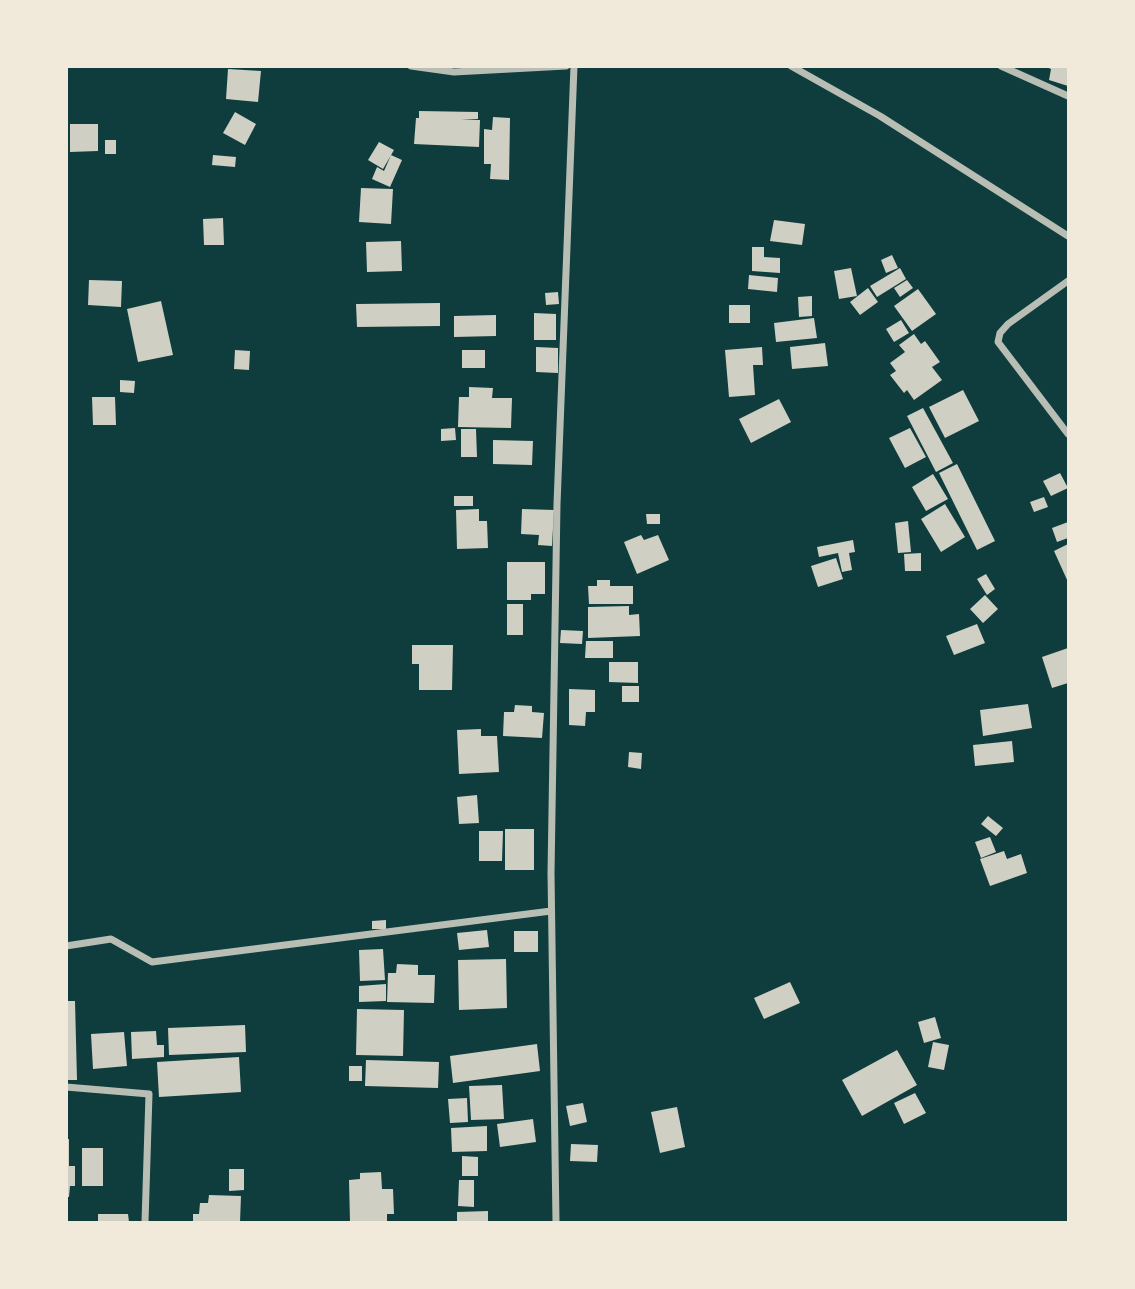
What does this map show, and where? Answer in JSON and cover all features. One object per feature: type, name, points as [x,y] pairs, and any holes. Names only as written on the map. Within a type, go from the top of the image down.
[{"type":"street","points":[[411,66],[454,72],[566,66]]},
{"type":"street","points":[[556,1223],[551,911],[557,504],[574,66]]},
{"type":"street","points":[[791,66],[880,116],[1069,236]]},
{"type":"street","points":[[1001,66],[1069,96]]},
{"type":"street","points":[[1069,281],[1008,324],[1000,333],[998,342],[1069,434]]},
{"type":"street","points":[[66,946],[111,939],[152,962],[551,911]]},
{"type":"street","points":[[66,1087],[149,1094],[145,1223]]},
{"type":"building","points":[[1044,66],[1068,66],[1068,86],[1049,80],[1051,69]]},
{"type":"building","points":[[228,69],[261,71],[258,102],[226,99]]},
{"type":"building","points":[[419,111],[478,112],[478,119],[461,120],[480,120],[479,147],[414,144]]},
{"type":"building","points":[[235,112],[256,124],[245,145],[223,133]]},
{"type":"building","points":[[493,117],[510,118],[509,180],[490,179],[491,164],[484,164],[484,129],[492,130]]},
{"type":"building","points":[[70,124],[98,124],[98,151],[70,152]]},
{"type":"building","points":[[105,140],[116,140],[116,154],[105,154]]},
{"type":"building","points":[[379,142],[394,150],[383,169],[368,160]]},
{"type":"building","points":[[213,155],[236,157],[235,167],[212,165]]},
{"type":"building","points":[[391,155],[402,160],[390,187],[372,179],[377,167],[384,171]]},
{"type":"building","points":[[361,188],[393,189],[391,224],[359,222]]},
{"type":"building","points":[[223,218],[224,245],[204,245],[203,219]]},
{"type":"building","points":[[774,220],[805,224],[802,245],[770,241]]},
{"type":"building","points":[[401,241],[402,271],[367,272],[366,242]]},
{"type":"building","points":[[752,247],[764,247],[764,257],[780,258],[780,273],[752,271]]},
{"type":"building","points":[[892,255],[898,268],[886,273],[881,260]]},
{"type":"building","points":[[851,268],[857,296],[839,299],[834,271]]},
{"type":"building","points":[[900,268],[906,279],[877,297],[870,286]]},
{"type":"building","points":[[749,275],[778,278],[777,292],[748,289]]},
{"type":"building","points":[[89,280],[122,281],[121,307],[88,305]]},
{"type":"building","points":[[907,280],[913,288],[900,297],[894,288]]},
{"type":"building","points":[[868,288],[878,302],[860,315],[850,302]]},
{"type":"building","points":[[918,289],[936,314],[912,331],[894,306]]},
{"type":"building","points":[[558,292],[559,304],[546,305],[545,293]]},
{"type":"building","points":[[812,296],[812,316],[799,317],[798,297]]},
{"type":"building","points":[[161,301],[173,355],[138,362],[127,309]]},
{"type":"building","points":[[440,303],[440,326],[357,327],[356,304]]},
{"type":"building","points":[[729,305],[750,305],[750,323],[729,323]]},
{"type":"building","points":[[534,313],[556,314],[556,340],[534,340]]},
{"type":"building","points":[[496,315],[496,336],[454,337],[454,316]]},
{"type":"building","points":[[814,318],[817,338],[776,342],[774,323]]},
{"type":"building","points":[[901,320],[909,333],[894,342],[886,329]]},
{"type":"building","points":[[914,334],[921,344],[925,341],[940,362],[932,367],[942,380],[914,400],[907,390],[904,393],[890,375],[896,371],[890,363],[905,352],[899,345]]},
{"type":"building","points":[[825,343],[828,366],[792,369],[790,347]]},
{"type":"building","points":[[536,347],[558,348],[558,373],[536,372]]},
{"type":"building","points":[[762,347],[763,365],[753,365],[755,395],[729,397],[725,350]]},
{"type":"building","points":[[235,350],[250,351],[249,370],[234,369]]},
{"type":"building","points":[[462,350],[485,350],[485,368],[462,368]]},
{"type":"building","points":[[120,380],[135,381],[134,393],[120,392]]},
{"type":"building","points":[[469,387],[493,388],[492,398],[512,398],[511,428],[458,427],[459,397],[469,397]]},
{"type":"building","points":[[963,390],[979,421],[945,438],[929,407]]},
{"type":"building","points":[[92,397],[115,397],[116,425],[93,425]]},
{"type":"building","points":[[779,399],[791,422],[751,443],[739,419]]},
{"type":"building","points":[[923,408],[953,463],[936,472],[907,416]]},
{"type":"building","points":[[455,428],[456,440],[441,441],[441,429]]},
{"type":"building","points":[[910,428],[926,457],[905,468],[889,438]]},
{"type":"building","points":[[461,429],[476,429],[477,457],[461,457]]},
{"type":"building","points":[[493,440],[533,441],[532,465],[493,464]]},
{"type":"building","points":[[957,464],[995,541],[977,550],[939,473]]},
{"type":"building","points":[[1060,473],[1068,488],[1051,496],[1043,481]]},
{"type":"building","points":[[933,474],[948,499],[926,511],[912,487]]},
{"type":"building","points":[[454,496],[473,496],[473,506],[454,506]]},
{"type":"building","points":[[1044,497],[1048,507],[1034,512],[1030,502]]},
{"type":"building","points":[[945,504],[965,537],[941,552],[921,519]]},
{"type":"building","points":[[479,509],[479,521],[487,521],[488,548],[457,549],[456,510]]},
{"type":"building","points":[[522,509],[554,510],[552,546],[538,545],[539,535],[521,534]]},
{"type":"building","points":[[646,514],[660,514],[660,524],[647,524]]},
{"type":"building","points":[[908,521],[911,552],[898,553],[895,523]]},
{"type":"building","points":[[1068,522],[1068,538],[1057,542],[1052,528]]},
{"type":"building","points":[[641,535],[644,540],[658,535],[669,560],[637,574],[624,542]]},
{"type":"building","points":[[853,540],[855,552],[849,553],[852,570],[842,572],[838,553],[819,557],[817,547]]},
{"type":"building","points":[[1068,544],[1068,582],[1054,551]]},
{"type":"building","points":[[921,553],[921,571],[905,571],[904,554]]},
{"type":"building","points":[[836,558],[843,579],[818,587],[811,566]]},
{"type":"building","points":[[507,562],[545,562],[545,594],[531,594],[531,600],[507,600]]},
{"type":"building","points":[[986,574],[995,589],[987,595],[977,579]]},
{"type":"building","points":[[597,580],[610,580],[610,586],[633,586],[633,604],[589,604],[588,586],[597,586]]},
{"type":"building","points":[[985,595],[998,609],[983,623],[970,609]]},
{"type":"building","points":[[507,604],[523,604],[523,635],[507,635]]},
{"type":"building","points":[[629,606],[629,615],[639,614],[640,636],[588,638],[588,607]]},
{"type":"building","points":[[977,624],[985,643],[954,655],[946,636]]},
{"type":"building","points":[[561,630],[583,631],[582,644],[560,643]]},
{"type":"building","points":[[586,641],[613,641],[613,658],[585,658]]},
{"type":"building","points":[[412,645],[453,645],[452,690],[419,690],[419,664],[412,664]]},
{"type":"building","points":[[1068,648],[1068,683],[1052,688],[1042,657]]},
{"type":"building","points":[[609,662],[638,662],[638,683],[609,682]]},
{"type":"building","points":[[622,686],[639,686],[639,702],[622,702]]},
{"type":"building","points":[[569,689],[595,690],[595,712],[586,712],[585,726],[569,725]]},
{"type":"building","points":[[1028,704],[1032,728],[983,736],[980,710]]},
{"type":"building","points":[[515,705],[532,706],[532,712],[544,713],[542,738],[503,736],[504,712],[514,712]]},
{"type":"building","points":[[481,729],[481,736],[497,736],[499,772],[459,774],[457,730]]},
{"type":"building","points":[[1012,741],[1014,762],[975,766],[973,745]]},
{"type":"building","points":[[629,752],[642,753],[641,769],[628,767]]},
{"type":"building","points":[[477,795],[479,823],[459,824],[457,797]]},
{"type":"building","points":[[988,816],[1003,828],[996,836],[981,824]]},
{"type":"building","points":[[505,829],[534,829],[534,870],[505,870]]},
{"type":"building","points":[[479,831],[503,831],[502,861],[479,861]]},
{"type":"building","points":[[990,837],[996,852],[981,858],[975,842]]},
{"type":"building","points":[[1004,851],[1007,859],[1021,854],[1027,873],[990,886],[980,859]]},
{"type":"building","points":[[386,920],[386,929],[372,929],[372,921]]},
{"type":"building","points":[[487,930],[489,947],[459,950],[457,933]]},
{"type":"building","points":[[514,931],[538,931],[538,952],[514,952]]},
{"type":"building","points":[[383,949],[385,980],[360,981],[359,950]]},
{"type":"building","points":[[506,959],[507,1008],[459,1010],[458,960]]},
{"type":"building","points":[[397,964],[418,965],[418,975],[435,975],[434,1003],[387,1002],[388,973],[396,973]]},
{"type":"building","points":[[790,982],[800,1003],[764,1019],[754,998]]},
{"type":"building","points":[[386,984],[386,1001],[359,1002],[359,986]]},
{"type":"building","points":[[66,1001],[75,1001],[77,1080],[66,1080]]},
{"type":"building","points":[[357,1009],[404,1010],[403,1056],[356,1055]]},
{"type":"building","points":[[935,1017],[941,1038],[924,1043],[918,1022]]},
{"type":"building","points":[[245,1025],[246,1052],[169,1055],[168,1028]]},
{"type":"building","points":[[156,1031],[157,1045],[164,1045],[164,1057],[132,1059],[131,1032]]},
{"type":"building","points":[[124,1032],[127,1066],[93,1069],[91,1034]]},
{"type":"building","points":[[933,1042],[949,1045],[944,1070],[928,1067]]},
{"type":"building","points":[[537,1044],[540,1071],[453,1083],[450,1056]]},
{"type":"building","points":[[897,1050],[917,1085],[862,1116],[842,1080]]},
{"type":"building","points":[[239,1057],[241,1092],[159,1097],[157,1062]]},
{"type":"building","points":[[366,1060],[439,1062],[438,1088],[365,1086]]},
{"type":"building","points":[[349,1066],[362,1066],[362,1081],[349,1081]]},
{"type":"building","points":[[502,1085],[504,1119],[471,1120],[469,1086]]},
{"type":"building","points":[[915,1093],[926,1113],[904,1124],[894,1103]]},
{"type":"building","points":[[467,1098],[468,1122],[450,1123],[448,1099]]},
{"type":"building","points":[[583,1103],[587,1122],[570,1126],[566,1106]]},
{"type":"building","points":[[677,1107],[685,1147],[660,1153],[651,1112]]},
{"type":"building","points":[[533,1119],[536,1142],[500,1147],[497,1124]]},
{"type":"building","points":[[487,1126],[487,1151],[452,1152],[451,1128]]},
{"type":"building","points":[[66,1139],[69,1139],[69,1166],[75,1166],[75,1186],[70,1186],[69,1197],[66,1197]]},
{"type":"building","points":[[571,1144],[598,1145],[597,1162],[570,1161]]},
{"type":"building","points":[[82,1148],[103,1148],[103,1186],[82,1186]]},
{"type":"building","points":[[462,1156],[478,1157],[478,1176],[462,1176]]},
{"type":"building","points":[[229,1169],[244,1169],[244,1190],[229,1191]]},
{"type":"building","points":[[381,1172],[382,1189],[393,1189],[394,1214],[387,1214],[387,1222],[350,1222],[349,1180],[360,1179],[360,1173]]},
{"type":"building","points":[[459,1180],[474,1180],[474,1207],[458,1206]]},
{"type":"building","points":[[209,1195],[241,1196],[240,1222],[193,1222],[193,1214],[199,1214],[200,1203],[208,1203]]},
{"type":"building","points":[[488,1211],[488,1222],[457,1222],[457,1212]]},
{"type":"building","points":[[98,1214],[128,1214],[129,1222],[98,1222]]}]
